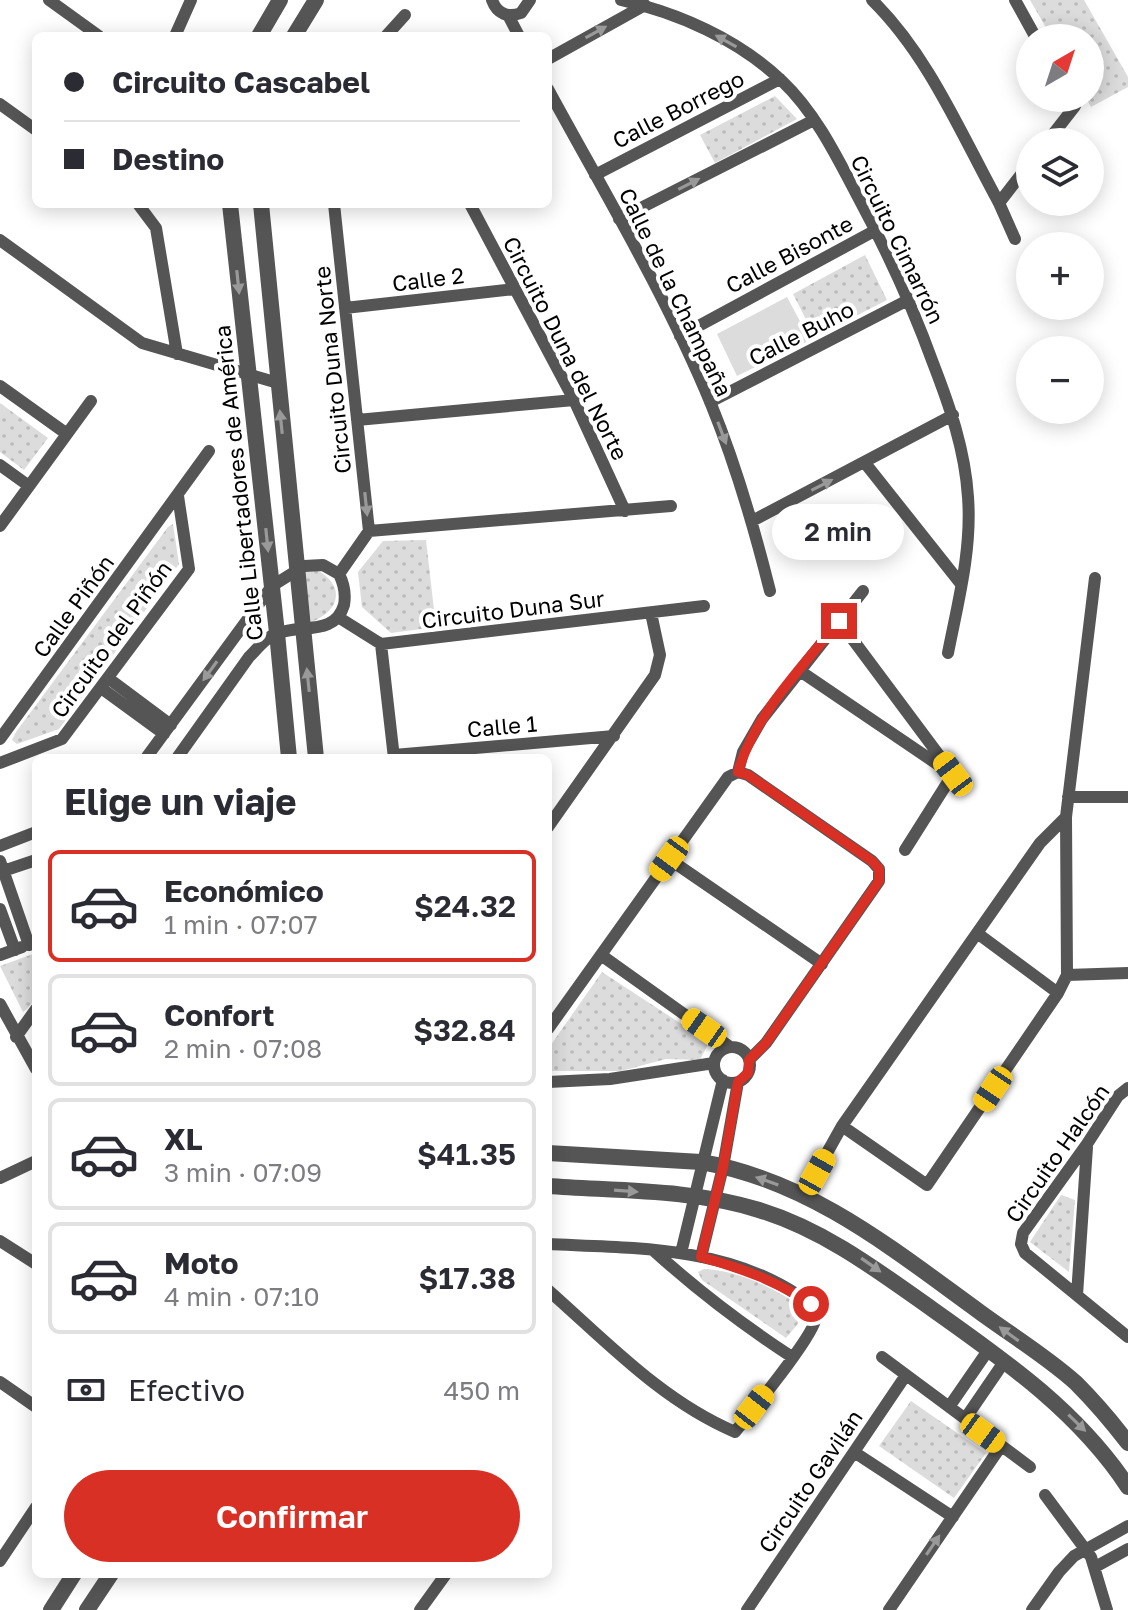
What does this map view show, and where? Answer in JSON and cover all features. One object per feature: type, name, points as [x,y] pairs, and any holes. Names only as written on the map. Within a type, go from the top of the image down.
[{"type":"street","points":[[49,0],[93,32]]},
{"type":"street","points":[[177,32],[191,0]]},
{"type":"street","points":[[261,32],[280,0]]},
{"type":"street","points":[[296,32],[316,0]]},
{"type":"street","points":[[491,1],[499,11],[508,15],[521,13],[530,0]]},
{"type":"street","name":"Circuito Cimarrón","points":[[621,0],[645,5],[706,30],[740,49],[780,79],[814,120],[876,230],[910,299],[953,415],[964,462],[969,534],[948,653]]},
{"type":"street","points":[[1015,0],[1028,24]]},
{"type":"street","points":[[877,3],[928,72],[999,203],[1015,239]]},
{"type":"street","points":[[552,57],[645,5]]},
{"type":"street","points":[[390,32],[405,15]]},
{"type":"street","points":[[508,15],[517,32]]},
{"type":"street","name":"Calle Borrego","points":[[595,175],[780,79]]},
{"type":"street","name":"Calle de la Champaña","points":[[552,96],[680,336],[710,402],[752,521],[770,591]]},
{"type":"street","points":[[0,104],[32,127]]},
{"type":"street","points":[[1058,128],[1070,112]]},
{"type":"street","points":[[619,219],[814,120]]},
{"type":"street","points":[[999,203],[1016,181]]},
{"type":"street","points":[[141,208],[156,228],[177,354]]},
{"type":"street","name":"Calle Libertadores de América","points":[[230,208],[289,754]]},
{"type":"street","points":[[261,208],[316,754]]},
{"type":"street","name":"Circuito Duna Norte","points":[[334,208],[369,531]]},
{"type":"street","name":"Circuito Duna del Norte","points":[[472,208],[574,400],[625,511]]},
{"type":"street","name":"Calle Bisonte","points":[[680,336],[876,230]]},
{"type":"street","points":[[0,240],[142,343],[278,383]]},
{"type":"street","name":"Calle 2","points":[[345,308],[515,289]]},
{"type":"street","name":"Calle Buho","points":[[710,402],[910,299]]},
{"type":"street","points":[[0,386],[67,434]]},
{"type":"street","points":[[357,420],[574,400]]},
{"type":"street","points":[[0,526],[91,401]]},
{"type":"street","points":[[752,521],[953,415]]},
{"type":"street","name":"Calle Piñón","points":[[0,739],[209,451]]},
{"type":"street","points":[[865,463],[961,584]]},
{"type":"street","points":[[0,465],[29,486]]},
{"type":"street","name":"Circuito del Piñón","points":[[0,763],[62,739],[189,569],[178,496]]},
{"type":"street","points":[[339,574],[369,531],[671,506]]},
{"type":"street","points":[[149,754],[272,586],[296,570],[313,564],[323,565],[339,574],[345,596],[338,617],[331,624],[277,633],[263,643],[249,657],[180,754]]},
{"type":"street","points":[[842,1126],[927,1185],[1058,993],[1067,975],[1066,817],[1095,578]]},
{"type":"street","points":[[738,772],[743,752],[762,719],[863,591]]},
{"type":"street","name":"Circuito Duna Sur","points":[[381,644],[704,606]]},
{"type":"street","points":[[552,821],[614,736],[660,665],[651,613]]},
{"type":"street","points":[[338,617],[381,644],[394,754]]},
{"type":"street","points":[[839,621],[953,774]]},
{"type":"street","points":[[800,671],[953,774]]},
{"type":"street","points":[[104,683],[167,730]]},
{"type":"street","points":[[180,713],[199,728]]},
{"type":"street","name":"Calle 1","points":[[425,754],[614,736]]},
{"type":"street","points":[[552,1023],[728,777],[738,772],[748,775],[872,861],[879,869],[879,881],[766,1043],[749,1060]]},
{"type":"street","points":[[905,850],[953,774]]},
{"type":"street","points":[[1068,797],[1128,797]]},
{"type":"street","points":[[804,1194],[842,1126],[1040,843],[1066,817]]},
{"type":"street","points":[[0,846],[32,834]]},
{"type":"street","points":[[669,859],[822,964]]},
{"type":"street","points":[[0,955],[32,944],[1,868],[32,861]]},
{"type":"street","points":[[0,909],[15,950]]},
{"type":"street","points":[[977,933],[1058,993]]},
{"type":"street","points":[[601,955],[730,1047],[742,1050],[749,1060],[748,1073],[738,1082],[723,1167],[701,1257]]},
{"type":"street","points":[[1067,975],[1128,973]]},
{"type":"street","points":[[0,1004],[32,1063]]},
{"type":"street","points":[[16,1037],[32,1015]]},
{"type":"street","points":[[730,1047],[717,1055],[714,1063],[723,1080],[738,1082]]},
{"type":"street","points":[[552,1082],[610,1079],[714,1063]]},
{"type":"street","points":[[681,1253],[723,1080]]},
{"type":"street","name":"Circuito Halcón","points":[[1128,1088],[1118,1096],[1023,1233],[1021,1244],[1025,1253],[1128,1337]]},
{"type":"street","points":[[1077,1295],[1087,1144]]},
{"type":"street","points":[[552,1153],[701,1162],[804,1194],[887,1245],[1074,1382],[1128,1443]]},
{"type":"street","points":[[0,1178],[32,1163]]},
{"type":"street","points":[[552,1186],[694,1196],[759,1210],[808,1229],[855,1254],[989,1349],[1051,1398],[1089,1436],[1128,1487]]},
{"type":"street","points":[[0,1241],[32,1261]]},
{"type":"street","points":[[552,1244],[651,1249],[736,1266],[785,1286],[811,1304],[816,1313],[815,1322],[792,1357],[735,1432],[707,1420],[656,1386],[552,1294]]},
{"type":"street","points":[[651,1249],[707,1298],[792,1357]]},
{"type":"street","points":[[949,1407],[989,1349]]},
{"type":"street","points":[[882,1357],[1030,1467]]},
{"type":"street","points":[[965,1419],[1004,1362]]},
{"type":"street","name":"Circuito Gavilán","points":[[747,1610],[906,1375]]},
{"type":"street","points":[[0,1382],[32,1404]]},
{"type":"street","points":[[889,1610],[1001,1446]]},
{"type":"street","points":[[854,1452],[953,1517]]},
{"type":"street","points":[[1045,1495],[1086,1549],[1095,1567],[1107,1610]]},
{"type":"street","points":[[0,1561],[32,1513]]},
{"type":"street","points":[[1032,1610],[1059,1572],[1086,1549],[1124,1529]]},
{"type":"street","points":[[1095,1567],[1128,1549]]},
{"type":"street","points":[[51,1610],[71,1578]]},
{"type":"street","points":[[87,1610],[108,1578]]},
{"type":"street","points":[[420,1610],[443,1578]]},
{"type":"shaded area","points":[[1030,0],[1084,0],[1098,24],[1044,24]]},
{"type":"shaded area","points":[[1104,35],[1128,77],[1128,87],[1104,100]]},
{"type":"shaded area","points":[[775,96],[797,119],[715,163],[700,135]]},
{"type":"shaded area","points":[[865,255],[887,300],[815,337],[793,294]]},
{"type":"shaded area","points":[[787,297],[810,340],[737,376],[717,334]]},
{"type":"shaded area","points":[[0,403],[48,438],[24,470],[0,452]]},
{"type":"shaded area","points":[[173,524],[179,564],[59,729],[17,744],[12,740],[16,732]]},
{"type":"shaded area","points":[[426,540],[436,627],[391,633],[362,607],[358,572],[383,541]]},
{"type":"shaded area","points":[[317,570],[332,583],[336,598],[328,611],[311,622],[304,571]]},
{"type":"shaded area","points":[[32,954],[32,1002],[23,1012],[0,966]]},
{"type":"shaded area","points":[[602,972],[709,1042],[700,1060],[666,1059],[621,1071],[552,1071],[552,1043]]},
{"type":"shaded area","points":[[1061,1195],[1075,1200],[1069,1272],[1030,1242]]},
{"type":"shaded area","points":[[704,1269],[745,1277],[806,1309],[786,1338],[702,1280],[698,1272]]},
{"type":"shaded area","points":[[911,1401],[986,1453],[954,1498],[879,1446]]},
{"type":"route","points":[[811,1304],[785,1286],[736,1266],[701,1257],[723,1167],[738,1082],[748,1073],[749,1060],[766,1043],[879,881],[879,869],[872,861],[748,775],[738,772],[743,752],[762,719],[839,621]]}]
